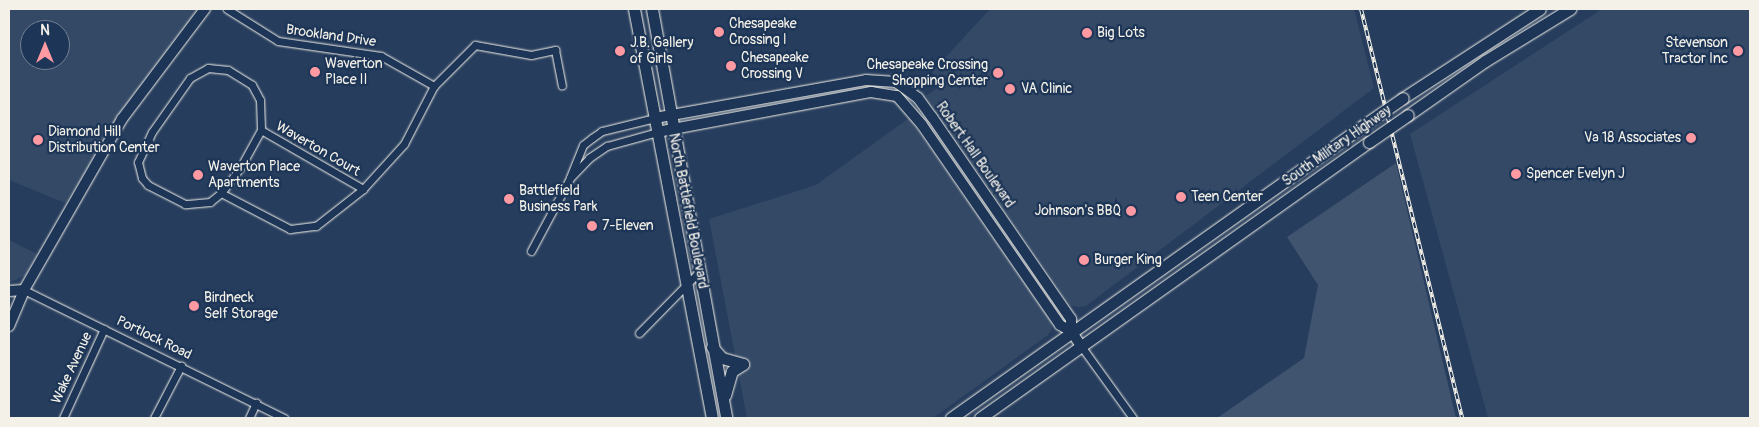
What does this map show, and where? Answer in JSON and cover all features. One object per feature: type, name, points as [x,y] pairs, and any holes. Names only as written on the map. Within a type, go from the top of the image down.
[{"type":"main road","name":"North Battlefield Boulevard","points":[[634,9],[712,418]]},
{"type":"main road","name":"North Battlefield Boulevard","points":[[652,9],[725,415]]},
{"type":"main road","name":"South Military Highway","points":[[951,418],[1071,331],[1364,125],[1540,9]]},
{"type":"main road","name":"South Military Highway","points":[[980,418],[1368,142],[1485,61],[1570,9]]},
{"type":"main road","points":[[712,347],[722,358],[743,364],[732,371],[727,380],[725,415]]},
{"type":"main road","points":[[706,386],[706,418]]},
{"type":"street","points":[[10,324],[24,290],[122,119],[206,9]]},
{"type":"street","name":"Brookland Drive","points":[[227,9],[278,41],[381,56],[434,86]]},
{"type":"street","points":[[221,193],[282,225],[299,230],[316,226],[363,189],[404,144],[434,86],[475,45],[531,55],[555,50],[562,85]]},
{"type":"street","points":[[218,68],[228,70],[252,85],[260,100],[261,130],[240,168],[221,193],[210,202],[185,204],[148,185],[142,178],[138,162],[152,132],[190,78],[198,72],[218,68]]},
{"type":"street","points":[[531,251],[570,178],[583,145],[602,131],[655,118],[866,80],[896,82]]},
{"type":"street","points":[[853,96],[867,87],[896,82]]},
{"type":"street","name":"Robert Hall Boulevard","points":[[896,82],[918,98],[937,124],[1071,319],[1071,331]]},
{"type":"street","name":"Robert Hall Boulevard","points":[[657,132],[853,96],[887,93],[907,105],[1060,325],[1071,331],[1081,346]]},
{"type":"street","name":"Waverton Court","points":[[261,130],[363,189]]},
{"type":"street","points":[[570,178],[589,158],[606,146],[657,132]]},
{"type":"street","points":[[639,333],[700,272]]},
{"type":"street","name":"Portlock Road","points":[[9,291],[24,290],[284,418]]},
{"type":"street","points":[[9,308],[10,324]]},
{"type":"street","name":"Wake Avenue","points":[[63,418],[104,329]]},
{"type":"street","points":[[1081,346],[1133,418]]},
{"type":"street","points":[[154,418],[181,366]]},
{"type":"street","points":[[248,418],[256,403]]},
{"type":"shaded area","points":[[9,9],[206,9],[178,41],[65,203],[9,180]]},
{"type":"shaded area","points":[[990,9],[1354,9],[1374,88],[1086,306],[1078,307],[1070,305],[926,96],[941,85],[932,72]]},
{"type":"shaded area","points":[[1602,9],[1750,9],[1750,418],[1488,418],[1410,134]]},
{"type":"shaded area","points":[[909,118],[1050,320],[1052,329],[1048,335],[933,418],[747,418],[709,219],[816,185]]},
{"type":"shaded area","points":[[1396,163],[1456,418],[1217,418],[1304,358],[1318,285],[1287,237]]},
{"type":"shaded area","points":[[9,240],[37,254],[26,275],[9,283]]},
{"type":"railway","points":[[1361,9],[1462,418]]},
{"type":"place","name":"Chesapeake Crossing I","points":[[719,32]]},
{"type":"place","name":"Big Lots","points":[[1087,33]]},
{"type":"place","name":"J.B. Gallery of Girls","points":[[620,51]]},
{"type":"place","name":"Stevenson Tractor Inc","points":[[1738,51]]},
{"type":"place","name":"Chesapeake Crossing V","points":[[731,66]]},
{"type":"place","name":"Waverton Place II","points":[[315,72]]},
{"type":"place","name":"Chesapeake Crossing Shopping Center","points":[[998,73]]},
{"type":"place","name":"VA Clinic","points":[[1010,89]]},
{"type":"place","name":"Va 18 Associates","points":[[1691,138]]},
{"type":"place","name":"Diamond Hill Distribution Center","points":[[38,140]]},
{"type":"place","name":"Spencer Evelyn J","points":[[1516,174]]},
{"type":"place","name":"Waverton Place Apartments","points":[[198,175]]},
{"type":"place","name":"Teen Center","points":[[1181,197]]},
{"type":"place","name":"Battlefield Business Park","points":[[509,199]]},
{"type":"place","name":"Johnson's BBQ","points":[[1131,211]]},
{"type":"place","name":"7-Eleven","points":[[592,226]]},
{"type":"place","name":"Burger King","points":[[1084,260]]},
{"type":"place","name":"Birdneck Self Storage","points":[[194,306]]}]
